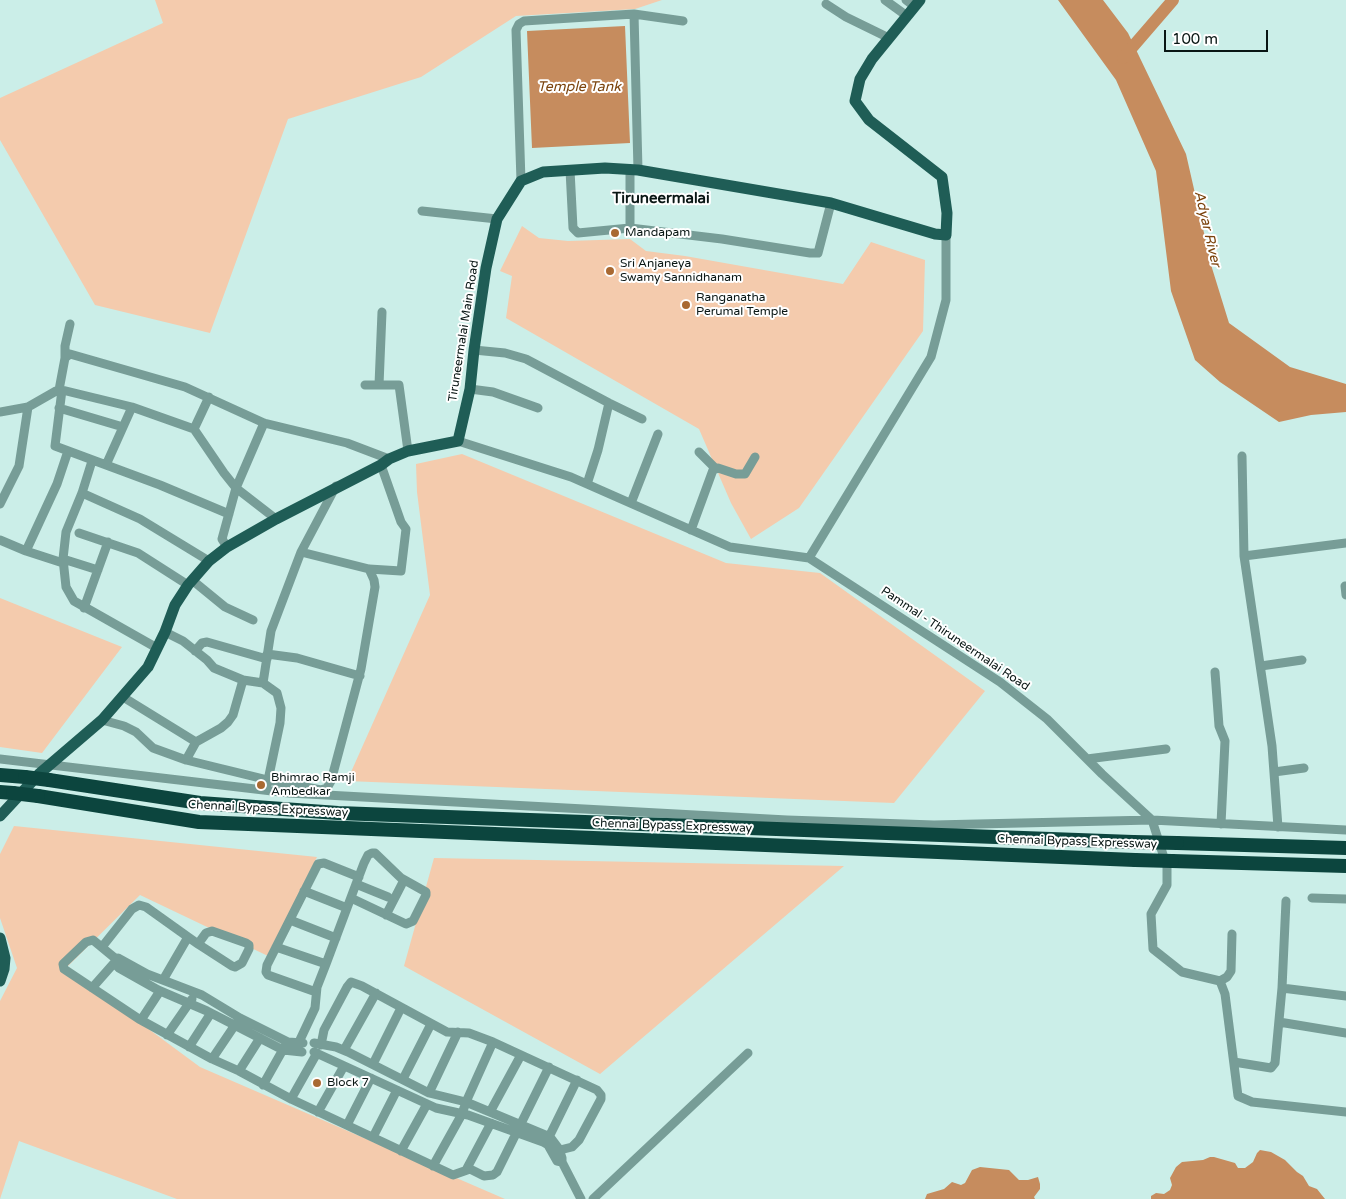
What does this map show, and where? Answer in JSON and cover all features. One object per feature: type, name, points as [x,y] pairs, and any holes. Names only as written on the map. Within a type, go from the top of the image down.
[{"type":"highway","name":"Chennai Bypass Expressway","points":[[0,775],[49,780],[200,803],[338,812],[933,829],[1133,842],[1346,848]]},
{"type":"highway","name":"Chennai Bypass Expressway","points":[[7,792],[199,822],[1134,860],[1346,866]]},
{"type":"main road","points":[[521,181],[543,172],[605,168],[634,170],[831,202],[927,232],[946,235],[947,213],[942,177],[869,120],[855,101],[860,79],[872,58],[912,6]]},
{"type":"main road","name":"Tiruneermalai Main Road","points":[[458,441],[470,389],[486,268],[497,219],[521,181]]},
{"type":"main road","points":[[0,816],[39,774],[102,720],[148,667],[165,632],[175,605],[190,582],[209,561],[227,547],[276,519],[385,462],[408,451],[458,441]]},
{"type":"main road","points":[[0,824],[33,788],[50,765]]},
{"type":"main road","points":[[0,938],[6,958],[0,981]]},
{"type":"street","points":[[885,0],[912,6]]},
{"type":"street","points":[[826,4],[846,17],[889,38]]},
{"type":"street","points":[[630,228],[634,170],[634,14]]},
{"type":"street","points":[[521,181],[516,30],[519,24],[524,22],[634,14],[683,21]]},
{"type":"street","points":[[570,170],[574,231],[578,233],[630,228],[722,239],[810,253],[818,252],[831,202]]},
{"type":"street","points":[[422,211],[497,219]]},
{"type":"street","points":[[458,441],[571,477],[730,548],[809,558],[931,357],[946,300],[946,235]]},
{"type":"street","points":[[379,385],[382,312]]},
{"type":"street","points":[[70,324],[65,346],[55,446],[160,485],[229,514]]},
{"type":"street","points":[[474,350],[505,353],[526,359],[642,419]]},
{"type":"street","points":[[65,358],[70,354],[185,387],[264,423],[347,444],[385,462],[401,522],[406,529],[402,568],[398,572],[369,569],[302,552]]},
{"type":"street","points":[[365,385],[399,385],[408,451]]},
{"type":"street","points":[[470,389],[493,392],[538,408]]},
{"type":"street","points":[[0,412],[28,407],[61,390],[132,407],[194,429],[236,488],[276,519]]},
{"type":"street","points":[[194,429],[209,397]]},
{"type":"street","points":[[586,484],[598,450],[609,403]]},
{"type":"street","points":[[0,504],[19,466],[28,407]]},
{"type":"street","points":[[106,466],[132,407]]},
{"type":"street","points":[[59,408],[123,427]]},
{"type":"street","points":[[227,547],[222,539],[236,488],[264,423]]},
{"type":"street","points":[[631,503],[658,434]]},
{"type":"street","points":[[26,551],[57,484],[68,451]]},
{"type":"street","points":[[699,452],[715,468],[736,474],[745,474],[755,457]]},
{"type":"street","points":[[1242,456],[1244,556],[1261,666],[1274,772],[1278,827]]},
{"type":"street","points":[[92,460],[82,493],[66,532],[63,561],[66,587],[74,601],[84,608],[157,648]]},
{"type":"street","points":[[691,530],[715,468]]},
{"type":"street","points":[[263,683],[271,631],[302,552],[337,486]]},
{"type":"street","points":[[82,493],[140,519],[209,561]]},
{"type":"street","points":[[79,533],[138,553],[190,582],[225,606],[254,620]]},
{"type":"street","points":[[0,540],[26,551],[98,570]]},
{"type":"street","points":[[84,608],[108,542]]},
{"type":"street","points":[[1244,556],[1346,543]]},
{"type":"street","name":"Pammal - Thiruneermalai Road","points":[[809,558],[1014,692],[1047,718],[1087,759],[1152,820],[1168,868],[1167,885],[1151,914],[1153,949],[1182,972],[1220,981]]},
{"type":"street","points":[[102,720],[124,726],[136,732],[152,748],[186,760],[268,780],[321,790],[327,788],[331,781],[360,676],[375,587],[369,569]]},
{"type":"street","points":[[165,632],[183,641],[214,668],[243,680],[263,683],[277,694],[282,708],[266,790]]},
{"type":"street","points":[[195,651],[202,643],[207,642],[267,657],[297,658],[360,676]]},
{"type":"street","points":[[1261,666],[1302,660]]},
{"type":"street","points":[[1215,672],[1219,726],[1225,741],[1221,824]]},
{"type":"street","points":[[186,760],[196,742],[221,728],[233,715],[243,680]]},
{"type":"street","points":[[123,697],[196,742]]},
{"type":"street","points":[[1087,759],[1166,749]]},
{"type":"street","points":[[0,758],[289,793],[878,828]]},
{"type":"street","points":[[1274,772],[1304,768]]},
{"type":"street","points":[[933,829],[1152,820],[1346,830]]},
{"type":"street","points":[[301,1045],[315,1008],[316,992],[326,964],[364,863],[372,853],[375,853],[404,880],[426,892],[425,898],[411,923],[406,924],[351,898]]},
{"type":"street","points":[[316,992],[268,975],[266,972],[267,965],[318,864],[320,862],[388,897]]},
{"type":"street","points":[[386,915],[404,880]]},
{"type":"street","points":[[304,891],[347,908]]},
{"type":"street","points":[[1312,898],[1346,899]]},
{"type":"street","points":[[1234,1062],[1271,1068],[1275,1063],[1282,988],[1286,901]]},
{"type":"street","points":[[102,947],[132,909],[139,905],[146,907],[198,944],[235,967],[242,963],[249,949],[249,945],[246,942],[212,931],[206,933],[198,944]]},
{"type":"street","points":[[290,920],[336,938]]},
{"type":"street","points":[[1232,934],[1231,971],[1228,977],[1220,981],[1225,994],[1238,1096],[1252,1102],[1346,1112]]},
{"type":"street","points":[[163,980],[188,937]]},
{"type":"street","points":[[286,1046],[238,1022],[211,1013],[131,976],[116,965],[115,960],[93,940],[79,948],[63,964],[64,969],[92,988],[189,1047],[291,1099],[453,1175],[466,1170],[473,1170],[484,1176],[495,1174],[549,1067]]},
{"type":"street","points":[[276,947],[326,964]]},
{"type":"street","points":[[92,988],[118,958],[147,974],[196,993],[260,1038],[286,1046],[301,1045],[307,1040],[344,1066],[436,1108],[549,1137],[556,1151],[557,1161],[564,1166],[582,1199]]},
{"type":"street","points":[[291,1099],[348,984],[355,983],[450,1033],[469,1033],[493,1042],[597,1090],[601,1095],[601,1099],[580,1140],[572,1147],[556,1151]]},
{"type":"street","points":[[1282,988],[1346,996]]},
{"type":"street","points":[[142,1020],[160,991]]},
{"type":"street","points":[[167,1035],[196,993]]},
{"type":"street","points":[[344,1050],[376,994]]},
{"type":"street","points":[[373,1064],[402,1008]]},
{"type":"street","points":[[189,1047],[211,1013]]},
{"type":"street","points":[[212,1059],[238,1022]]},
{"type":"street","points":[[1279,1022],[1346,1032]]},
{"type":"street","points":[[373,1137],[407,1082],[431,1024]]},
{"type":"street","points":[[430,1093],[458,1032]]},
{"type":"street","points":[[239,1072],[260,1038]]},
{"type":"street","points":[[433,1166],[462,1114],[493,1042]]},
{"type":"street","points":[[301,1045],[308,1056],[317,1048],[344,1050],[430,1093],[466,1102],[490,1112],[546,1143],[556,1151]]},
{"type":"street","points":[[263,1085],[286,1046]]},
{"type":"street","points":[[593,1199],[748,1053]]},
{"type":"street","points":[[490,1112],[521,1055]]},
{"type":"street","points":[[318,1112],[344,1066]]},
{"type":"street","points":[[347,1125],[371,1078]]},
{"type":"street","points":[[549,1137],[577,1080]]},
{"type":"street","points":[[401,1151],[427,1104]]},
{"type":"street","points":[[466,1170],[492,1123]]},
{"type":"shaded area","points":[[155,0],[662,0],[635,9],[516,16],[421,77],[288,119],[210,333],[95,305],[0,140],[0,98],[163,23]]},
{"type":"shaded area","points":[[522,226],[539,238],[568,241],[630,239],[646,251],[685,256],[843,284],[871,242],[925,260],[923,331],[799,508],[751,539],[731,503],[699,429],[506,318],[512,276],[500,271]]},
{"type":"shaded area","points":[[462,454],[726,563],[820,573],[985,691],[894,803],[347,781],[430,595],[417,492],[416,464]]},
{"type":"shaded area","points":[[0,598],[122,647],[42,753],[0,747]]},
{"type":"shaded area","points":[[14,826],[317,857],[268,956],[140,895],[66,968],[200,1067],[505,1199],[177,1199],[19,1141],[0,1199],[0,1001],[17,968],[0,918],[0,854]]},
{"type":"shaded area","points":[[434,858],[844,866],[600,1074],[404,966]]},
{"type":"water","points":[[1058,0],[1103,0],[1128,33],[1186,154],[1212,268],[1229,323],[1290,367],[1346,384],[1346,412],[1311,415],[1279,422],[1220,382],[1195,360],[1171,291],[1156,171],[1116,80]]},
{"type":"water","name":"Temple Tank","points":[[625,26],[630,143],[532,148],[527,31]]},
{"type":"water","points":[[1260,1150],[1271,1152],[1285,1160],[1303,1176],[1309,1186],[1317,1189],[1325,1199],[1151,1199],[1151,1196],[1156,1193],[1164,1194],[1170,1190],[1172,1185],[1170,1178],[1176,1167],[1182,1162],[1214,1157],[1235,1163],[1238,1168],[1245,1168],[1253,1162]]},
{"type":"water","points":[[980,1167],[1009,1170],[1019,1180],[1038,1177],[1040,1189],[1034,1197],[1035,1199],[925,1199],[927,1194],[944,1189],[952,1182],[961,1185],[965,1183],[972,1170]]},
{"type":"waterway","points":[[1123,58],[1173,0]]},
{"type":"place","name":"Mandapam","points":[[615,233]]},
{"type":"place","name":"Sri Anjaneya Swamy Sannidhanam","points":[[610,271]]},
{"type":"place","name":"Ranganatha Perumal Temple","points":[[686,305]]},
{"type":"place","name":"Bhimrao Ramji Ambedkar","points":[[261,785]]},
{"type":"place","name":"Block 7","points":[[317,1083]]},
{"type":"district","name":"Tiruneermalai","points":[[661,199]]},
{"type":"water label","name":"Adyar River","points":[[1207,229]]}]
